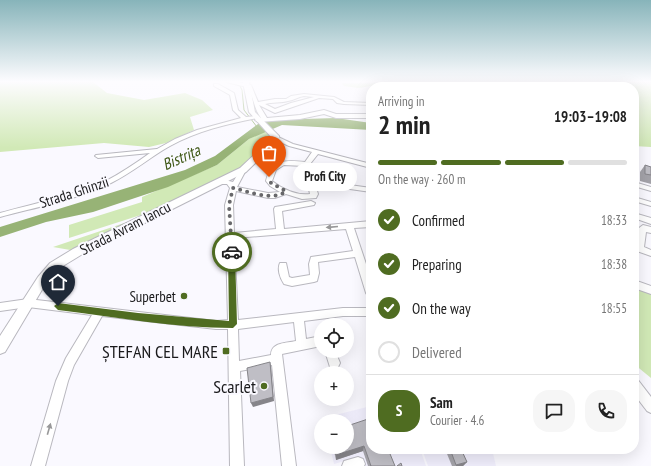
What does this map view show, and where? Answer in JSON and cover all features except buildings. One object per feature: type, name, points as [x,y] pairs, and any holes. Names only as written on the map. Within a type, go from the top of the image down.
[{"type":"main road","points":[[250,104],[255,119],[274,136]]},
{"type":"main road","name":"Strada Avram Iancu","points":[[0,348],[42,280],[54,266],[63,260],[242,170],[274,136]]},
{"type":"street","points":[[234,104],[236,110],[255,119],[259,113],[258,104]]},
{"type":"street","points":[[260,104],[275,111],[294,104]]},
{"type":"street","name":"Strada Ghinzii","points":[[0,215],[99,186],[125,173],[159,151],[182,139],[255,119],[300,117],[324,112],[336,116],[366,116]]},
{"type":"street","points":[[274,136],[291,145],[366,165]]},
{"type":"street","points":[[98,156],[159,151]]},
{"type":"street","points":[[307,164],[316,152]]},
{"type":"street","points":[[287,162],[307,164],[314,194],[310,197],[297,197],[269,181],[275,166],[287,162]]},
{"type":"street","points":[[237,466],[229,205],[233,188],[242,170]]},
{"type":"street","points":[[218,182],[227,182],[232,185],[233,188],[275,196],[283,194],[286,191]]},
{"type":"street","points":[[312,182],[366,189]]},
{"type":"street","points":[[639,185],[651,189]]},
{"type":"street","points":[[639,201],[651,204]]},
{"type":"street","points":[[280,231],[278,209],[311,203]]},
{"type":"street","points":[[639,217],[651,221]]},
{"type":"street","points":[[230,236],[366,224]]},
{"type":"street","points":[[349,226],[366,278]]},
{"type":"street","points":[[639,241],[643,228],[651,230]]},
{"type":"street","points":[[639,249],[651,253]]},
{"type":"street","points":[[283,265],[285,278],[287,281],[308,280],[315,276],[313,263],[314,259],[358,253]]},
{"type":"street","points":[[639,286],[651,290]]},
{"type":"street","points":[[0,307],[28,303],[216,325],[344,312],[366,312]]},
{"type":"street","points":[[38,466],[62,381],[70,362],[99,312]]},
{"type":"street","points":[[298,317],[302,344]]},
{"type":"street","points":[[289,466],[276,352],[278,349],[314,342]]},
{"type":"street","points":[[332,358],[334,363]]},
{"type":"street","points":[[235,367],[276,359]]},
{"type":"street","points":[[639,391],[651,407]]},
{"type":"shaded area","points":[[0,104],[206,104],[213,110],[190,117],[194,130],[166,143],[149,147],[104,143],[0,152]]},
{"type":"shaded area","points":[[639,104],[651,104],[651,147],[639,146]]},
{"type":"shaded area","points":[[336,118],[366,122],[366,130],[282,125],[249,139],[217,165],[168,187],[93,212],[46,222],[0,237],[0,227],[185,170],[215,156],[258,124],[270,120]]},
{"type":"shaded area","points":[[265,131],[271,137],[269,141],[243,166],[148,215],[147,213],[69,238],[69,225],[142,202],[142,197],[217,165],[249,139]]},
{"type":"shaded area","points":[[147,215],[76,251],[53,247]]},
{"type":"shaded area","points":[[639,289],[651,293],[651,378],[639,368]]},
{"type":"shaded area","points":[[366,407],[366,454],[422,454],[426,466],[350,466],[348,460],[334,464],[332,454],[354,454],[354,414],[339,414]]},
{"type":"shaded area","points":[[424,454],[493,454],[496,466],[428,466]]},
{"type":"waterway","points":[[243,104],[244,110],[257,127]]},
{"type":"way so far","points":[[232,252],[229,205],[233,188],[275,196],[283,194],[286,191],[271,183],[269,181],[269,177]]},
{"type":"place","name":"Profi City","points":[[269,177]]},
{"type":"place","name":"Superbet","points":[[184,296]]},
{"type":"place","name":"ȘTEFAN CEL MARE","points":[[226,351]]},
{"type":"place","name":"Scarlet","points":[[264,386]]},
{"type":"route","points":[[58,306],[138,317],[216,325],[233,324],[232,252]]},
{"type":"water label","name":"Bistrița","points":[[181,157]]}]
